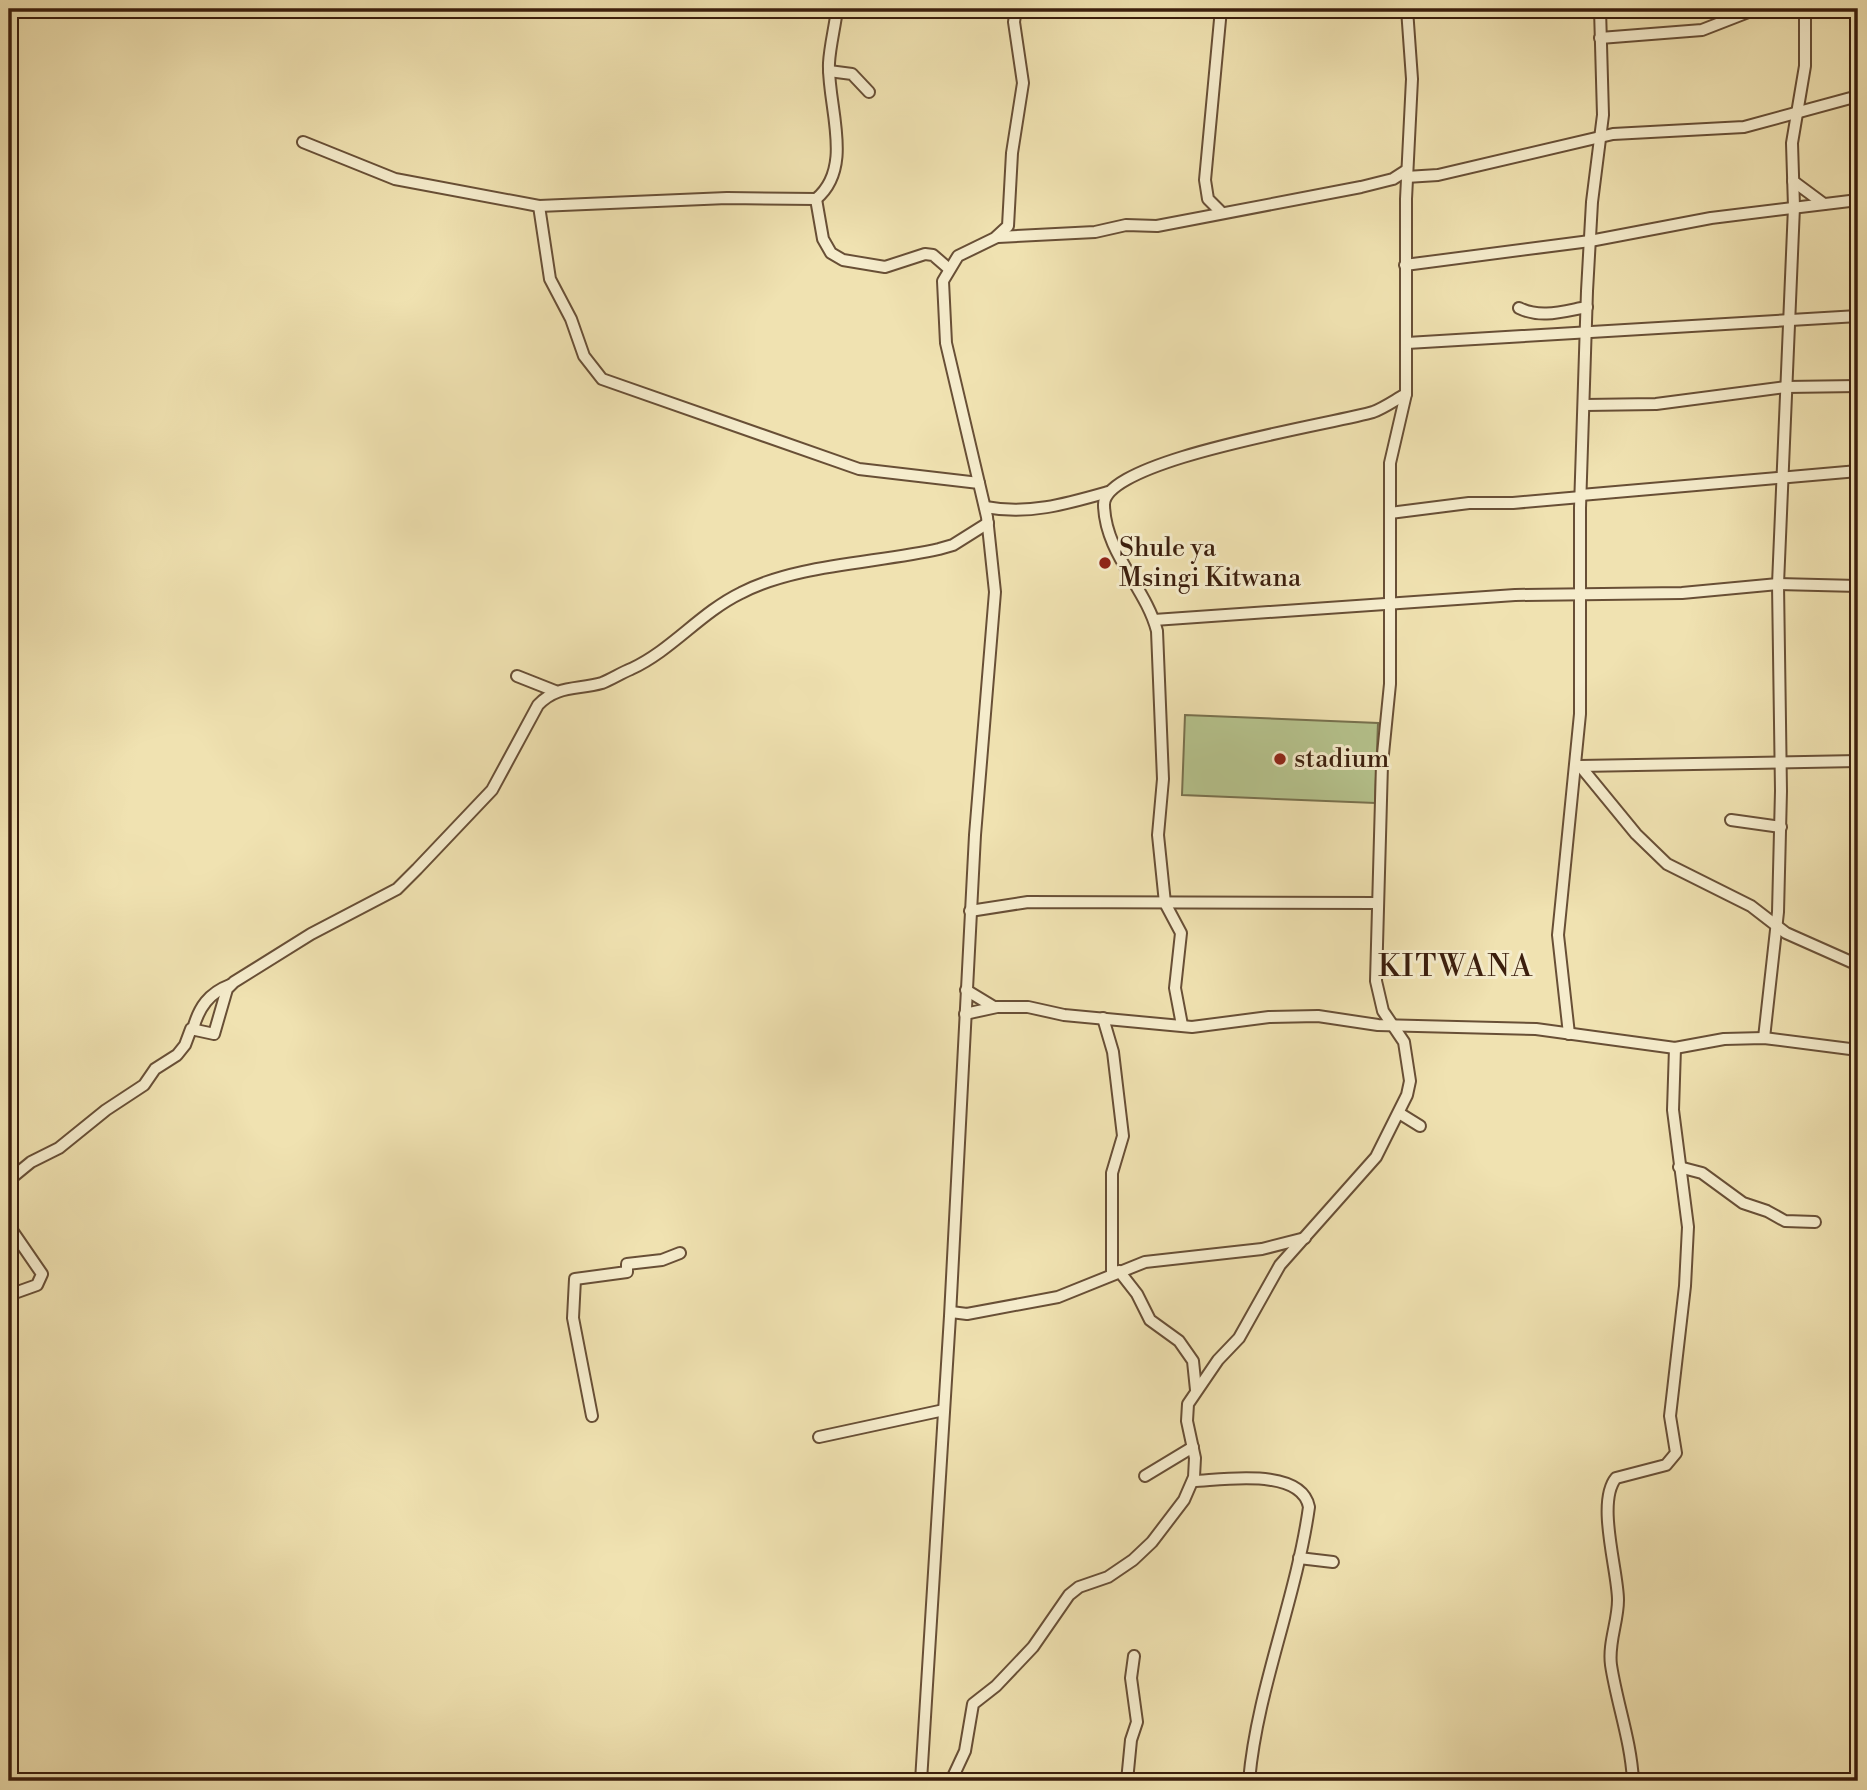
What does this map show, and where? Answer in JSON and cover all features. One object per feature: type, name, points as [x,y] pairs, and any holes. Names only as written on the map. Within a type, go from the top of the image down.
[{"type":"street","points":[[837,9],[829,71],[837,157],[828,184],[816,199],[823,239],[831,253],[843,260],[885,267],[925,254],[933,255],[948,268]]},
{"type":"street","points":[[998,237],[1006,229],[1011,215],[1012,152],[1023,83],[1013,22],[1016,9]]},
{"type":"street","points":[[1220,211],[1208,199],[1205,180],[1221,9]]},
{"type":"street","points":[[951,1781],[965,1751],[968,1717],[974,1702],[996,1686],[1033,1647],[1069,1595],[1079,1587],[1108,1577],[1152,1542],[1184,1500],[1193,1481],[1193,1447],[1186,1414],[1196,1390],[1243,1331],[1280,1265],[1367,1170],[1399,1114],[1410,1081],[1404,1042],[1377,999],[1382,764],[1390,684],[1390,464],[1406,394],[1406,191],[1412,79],[1407,9]]},
{"type":"street","points":[[1569,1034],[1558,935],[1578,766],[1579,593],[1586,332],[1590,241],[1602,137],[1600,9]]},
{"type":"street","points":[[1600,38],[1702,30],[1756,9]]},
{"type":"street","points":[[1764,1038],[1776,927],[1781,827],[1778,584],[1794,207],[1791,159],[1794,114],[1805,66],[1805,9]]},
{"type":"street","points":[[829,71],[852,74],[869,92]]},
{"type":"street","points":[[921,1781],[951,1312],[966,990],[995,592],[985,507],[946,343],[943,294],[948,268],[964,252],[998,237],[1095,232],[1126,225],[1157,226],[1220,211],[1385,181],[1407,174],[1438,175],[1626,132],[1744,127],[1858,96]]},
{"type":"street","points":[[303,142],[395,179],[539,206],[727,198],[816,199]]},
{"type":"street","points":[[1385,181],[1398,184],[1406,191]]},
{"type":"street","points":[[1793,181],[1824,204]]},
{"type":"street","points":[[1405,265],[1590,241],[1711,218],[1858,200]]},
{"type":"street","points":[[539,206],[550,279],[571,319],[588,365],[602,379],[849,466],[979,483]]},
{"type":"street","points":[[1519,307],[1527,312],[1554,313],[1587,307]]},
{"type":"street","points":[[1407,343],[1858,316]]},
{"type":"street","points":[[1585,405],[1656,404],[1786,387],[1858,386]]},
{"type":"street","points":[[985,507],[1033,510],[1078,502],[1108,492],[1119,482],[1180,458],[1254,437],[1375,411],[1406,394]]},
{"type":"street","points":[[1390,513],[1469,502],[1513,503],[1858,471]]},
{"type":"street","points":[[1108,492],[1104,506],[1118,554],[1154,620],[1163,779],[1158,835],[1165,903],[1181,933],[1175,988],[1182,1025]]},
{"type":"street","points":[[9,1180],[31,1161],[59,1148],[106,1110],[144,1085],[155,1069],[177,1055],[193,1028],[203,1003],[219,989],[230,985],[303,939],[397,889],[492,790],[538,705],[555,691],[603,682],[640,665],[665,650],[686,630],[732,598],[758,585],[846,564],[939,549],[953,545],[988,523]]},
{"type":"street","points":[[1154,620],[1579,593],[1682,593],[1778,584],[1858,586]]},
{"type":"street","points":[[517,676],[555,691]]},
{"type":"street","points":[[1578,766],[1858,761]]},
{"type":"street","points":[[1578,766],[1636,834],[1667,863],[1751,905],[1776,927],[1858,965]]},
{"type":"street","points":[[1731,820],[1781,827]]},
{"type":"street","points":[[971,911],[1028,902],[1377,903]]},
{"type":"street","points":[[193,1028],[209,1034],[216,1033],[230,985]]},
{"type":"street","points":[[966,990],[994,1007]]},
{"type":"street","points":[[965,1014],[994,1007],[1028,1007],[1056,1014],[1210,1027],[1284,1016],[1318,1016],[1359,1023],[1536,1030],[1675,1048],[1724,1039],[1764,1038],[1858,1051]]},
{"type":"street","points":[[1103,1018],[1114,1052],[1123,1136],[1112,1173],[1115,1272],[1137,1294],[1150,1320],[1179,1341],[1193,1361],[1196,1390]]},
{"type":"street","points":[[1633,1781],[1630,1744],[1611,1660],[1618,1600],[1610,1535],[1610,1492],[1616,1478],[1666,1465],[1676,1453],[1670,1416],[1688,1245],[1673,1110],[1675,1048]]},
{"type":"street","points":[[1399,1114],[1420,1126]]},
{"type":"street","points":[[1679,1167],[1702,1173],[1743,1203],[1768,1210],[1785,1221],[1815,1222]]},
{"type":"street","points":[[9,1226],[42,1274],[37,1284],[9,1294]]},
{"type":"street","points":[[951,1312],[967,1314],[1058,1297],[1115,1272],[1172,1257],[1262,1250],[1305,1238]]},
{"type":"street","points":[[593,1416],[573,1318],[575,1279],[607,1277],[627,1272],[627,1264],[662,1260],[680,1253]]},
{"type":"street","points":[[819,1437],[944,1410]]},
{"type":"street","points":[[1145,1476],[1193,1447]]},
{"type":"street","points":[[1193,1481],[1252,1478],[1293,1485],[1303,1492],[1309,1507],[1287,1615],[1254,1734],[1249,1781]]},
{"type":"street","points":[[1299,1558],[1333,1562]]},
{"type":"street","points":[[1127,1781],[1131,1740],[1137,1722],[1131,1678],[1134,1656]]},
{"type":"green space","name":"stadium","points":[[1185,715],[1378,723],[1375,803],[1182,795]]},
{"type":"place","name":"Shule ya Msingi Kitwana","points":[[1105,563]]},
{"type":"place","name":"stadium","points":[[1280,759]]},
{"type":"district","name":"KITWANA","points":[[1456,967]]}]
